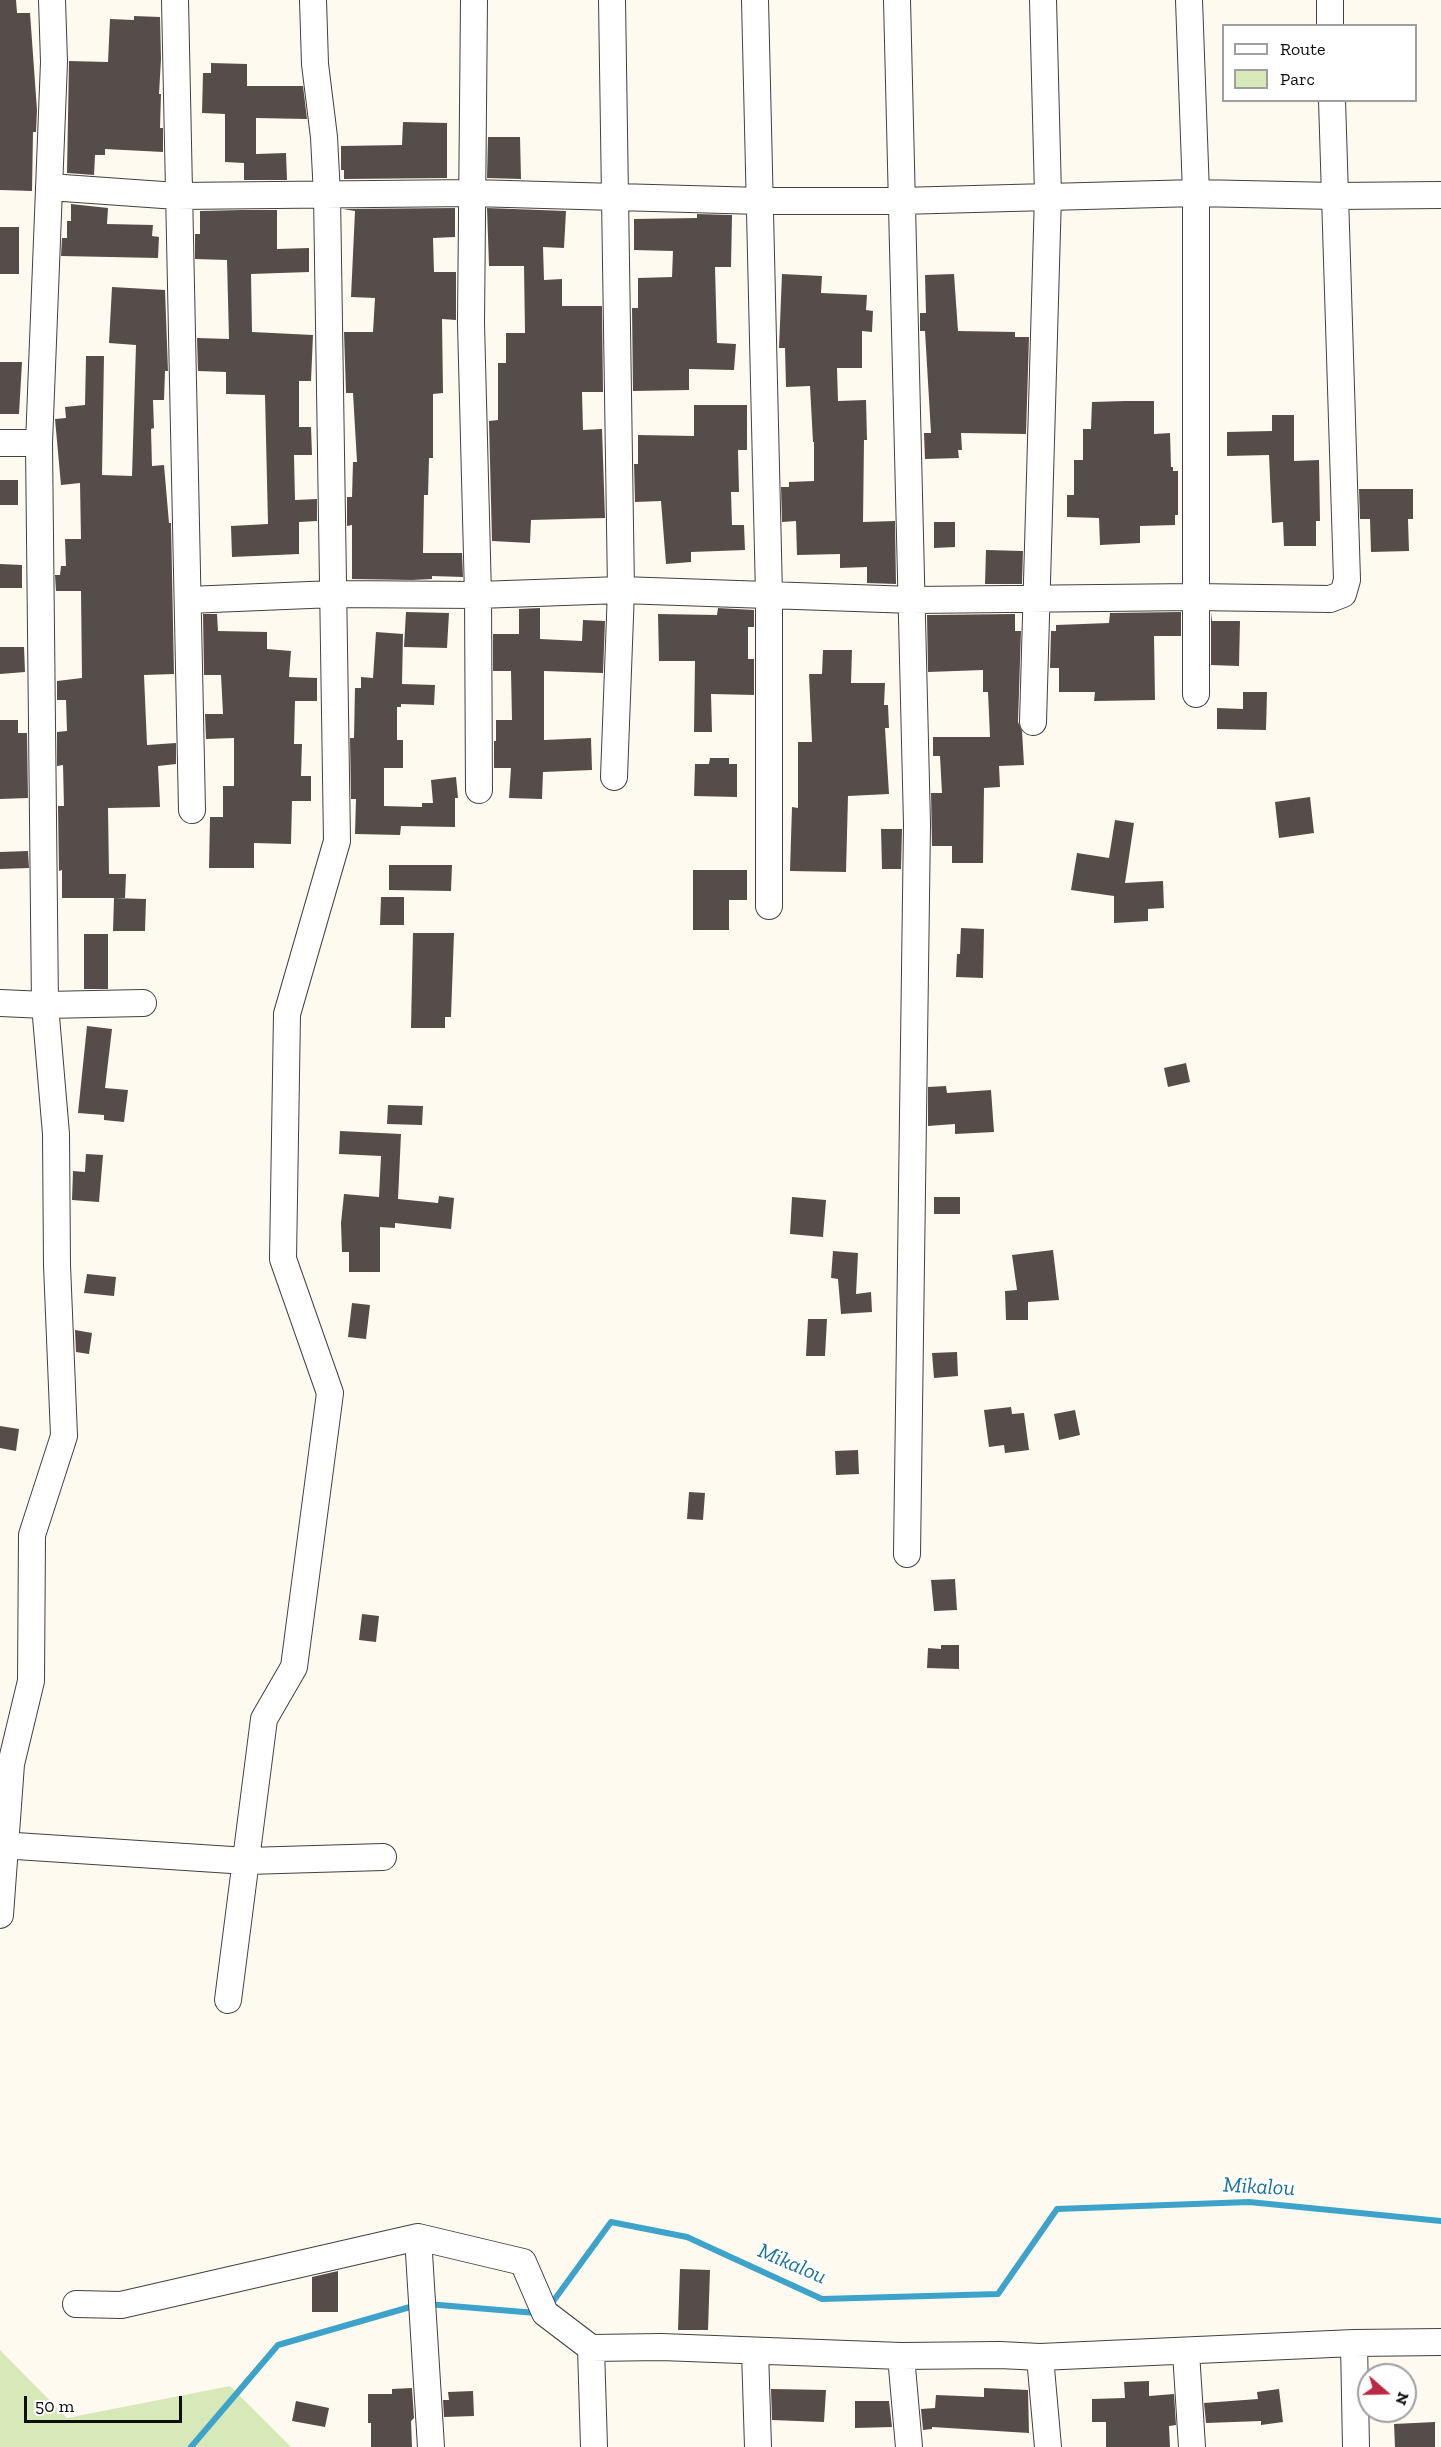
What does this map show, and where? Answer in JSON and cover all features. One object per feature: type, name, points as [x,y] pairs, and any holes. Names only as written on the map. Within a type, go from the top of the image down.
[{"type":"street","points":[[0,1914],[3,1845],[11,1764],[31,1680],[32,1535],[64,1436],[57,1265],[56,1134],[45,1005],[39,443],[54,62],[52,0]]},
{"type":"street","points":[[175,0],[177,196],[192,810]]},
{"type":"street","points":[[228,2000],[264,1719],[294,1667],[330,1393],[283,1259],[287,1014],[337,841],[327,195],[324,136],[315,64],[313,0]]},
{"type":"street","points":[[474,0],[471,323],[478,595],[479,790]]},
{"type":"street","points":[[612,0],[621,590],[614,777]]},
{"type":"street","points":[[755,0],[769,594],[769,906]]},
{"type":"street","points":[[897,0],[900,201],[913,600],[917,824],[906,1554]]},
{"type":"street","points":[[1033,722],[1048,195],[1043,0]]},
{"type":"street","points":[[1189,0],[1196,193],[1196,694]]},
{"type":"street","points":[[1330,0],[1330,24]]},
{"type":"street","points":[[188,600],[334,594],[478,595],[621,590],[913,600],[1195,597],[1330,599],[1343,594],[1347,580],[1332,102]]},
{"type":"street","points":[[49,187],[177,196],[472,193],[761,201],[900,201],[1048,195],[1196,193],[1335,196],[1441,195]]},
{"type":"street","points":[[0,443],[39,443]]},
{"type":"street","points":[[0,1003],[45,1005],[143,1003]]},
{"type":"street","points":[[3,1845],[247,1861],[383,1857]]},
{"type":"street","points":[[418,2237],[431,2447]]},
{"type":"street","points":[[75,2304],[120,2305],[418,2237],[523,2262],[544,2313],[591,2348],[661,2347],[901,2356],[1040,2357],[1354,2343],[1441,2342]]},
{"type":"street","points":[[1354,2343],[1356,2447]]},
{"type":"street","points":[[591,2348],[594,2447]]},
{"type":"street","points":[[755,2351],[758,2447]]},
{"type":"street","points":[[1186,2352],[1192,2447]]},
{"type":"street","points":[[901,2356],[909,2447]]},
{"type":"street","points":[[1040,2357],[1048,2447]]},
{"type":"green space","points":[[0,2350],[67,2418],[230,2386],[291,2447],[0,2447]]},
{"type":"building","points":[[0,0],[16,0],[17,13],[30,13],[37,110],[36,132],[33,132],[32,191],[0,190]]},
{"type":"building","points":[[134,16],[160,17],[159,94],[161,94],[160,128],[163,128],[163,152],[105,149],[105,155],[95,155],[94,175],[67,173],[69,61],[108,62],[110,19],[134,20]]},
{"type":"building","points":[[211,63],[247,64],[247,86],[303,86],[307,119],[256,118],[256,154],[286,153],[287,180],[244,180],[244,163],[225,162],[225,114],[202,113],[203,73],[211,73]]},
{"type":"building","points":[[403,122],[447,123],[447,178],[344,179],[344,170],[341,170],[341,146],[402,145]]},
{"type":"building","points":[[488,137],[520,137],[521,179],[487,178]]},
{"type":"building","points":[[71,204],[108,208],[107,224],[153,225],[152,236],[159,237],[158,258],[61,256],[62,238],[67,238],[67,221],[71,221]]},
{"type":"building","points":[[455,208],[455,237],[433,238],[434,272],[456,272],[456,320],[442,319],[443,393],[433,394],[433,458],[429,458],[428,495],[424,495],[423,553],[462,553],[463,577],[432,576],[432,579],[412,580],[352,579],[352,525],[347,526],[347,497],[352,497],[353,462],[357,462],[353,393],[346,393],[344,332],[373,332],[375,298],[351,297],[355,211],[343,209]]},
{"type":"building","points":[[487,208],[566,211],[564,248],[543,247],[544,280],[562,279],[562,306],[602,306],[603,392],[582,392],[583,430],[602,429],[605,518],[531,520],[530,543],[492,541],[489,421],[498,420],[498,363],[506,363],[506,333],[525,333],[524,266],[489,266]]},
{"type":"building","points":[[277,210],[277,249],[309,248],[309,272],[251,274],[252,332],[313,335],[311,381],[299,381],[299,427],[311,427],[312,455],[294,455],[295,500],[317,499],[317,521],[299,522],[299,554],[232,557],[231,526],[268,524],[265,395],[226,394],[226,372],[198,371],[197,338],[229,339],[227,260],[195,259],[195,234],[200,234],[200,211]]},
{"type":"building","points":[[697,214],[732,215],[731,267],[715,267],[717,343],[736,344],[734,370],[689,369],[689,390],[633,391],[632,308],[638,308],[638,278],[672,277],[673,251],[634,250],[634,219],[697,218]]},
{"type":"building","points":[[0,227],[19,227],[19,274],[0,274]]},
{"type":"building","points":[[782,274],[822,276],[821,293],[867,295],[866,310],[873,311],[872,332],[862,331],[862,368],[837,368],[838,401],[866,400],[867,440],[864,440],[863,522],[895,521],[896,584],[867,583],[867,567],[840,568],[840,554],[797,555],[796,521],[782,522],[781,487],[789,487],[789,482],[814,481],[814,442],[810,386],[786,387],[785,348],[779,348]]},
{"type":"building","points":[[954,274],[958,331],[1015,332],[1015,337],[1029,337],[1026,434],[961,433],[962,450],[958,450],[959,458],[925,459],[924,433],[931,433],[925,331],[920,331],[920,313],[926,313],[925,275]]},
{"type":"building","points":[[112,287],[165,290],[168,371],[165,371],[164,400],[153,400],[154,428],[151,429],[152,466],[164,465],[169,523],[171,523],[174,674],[144,675],[147,745],[176,743],[176,764],[158,766],[160,807],[108,808],[109,874],[126,874],[125,898],[62,898],[62,870],[59,871],[58,806],[64,806],[63,765],[57,766],[57,732],[67,731],[66,700],[57,700],[57,681],[82,678],[81,591],[56,591],[55,575],[60,575],[61,566],[66,566],[65,539],[81,539],[80,483],[61,485],[55,419],[66,418],[65,407],[85,405],[86,356],[104,356],[102,475],[132,476],[136,345],[109,343]]},
{"type":"building","points":[[0,362],[22,362],[19,414],[0,414]]},
{"type":"building","points":[[1154,401],[1154,434],[1170,433],[1171,467],[1173,471],[1178,471],[1178,515],[1175,515],[1175,525],[1140,526],[1140,543],[1100,545],[1099,518],[1067,517],[1067,495],[1074,495],[1074,460],[1083,460],[1083,429],[1091,429],[1092,402]]},
{"type":"building","points":[[694,405],[747,405],[747,450],[738,450],[739,492],[731,492],[732,525],[744,525],[745,550],[691,552],[691,562],[666,564],[661,501],[635,502],[634,464],[638,464],[638,435],[694,436]]},
{"type":"building","points":[[1272,415],[1294,415],[1294,461],[1319,460],[1320,521],[1316,521],[1316,546],[1284,546],[1283,522],[1272,523],[1269,455],[1227,456],[1227,432],[1272,431]]},
{"type":"building","points":[[0,480],[18,480],[18,505],[0,505]]},
{"type":"building","points":[[1359,489],[1413,489],[1413,519],[1408,519],[1409,551],[1371,552],[1370,519],[1360,519]]},
{"type":"building","points":[[934,522],[955,522],[955,547],[934,548]]},
{"type":"building","points":[[986,550],[1023,551],[1022,584],[985,584]]},
{"type":"building","points":[[0,564],[22,565],[22,588],[0,588]]},
{"type":"building","points":[[540,608],[540,639],[582,641],[583,620],[605,621],[603,673],[544,671],[544,740],[591,738],[592,770],[543,772],[542,799],[509,798],[511,768],[494,768],[494,741],[496,741],[496,720],[512,720],[511,671],[493,671],[493,634],[519,634],[519,609]]},
{"type":"building","points":[[718,608],[754,610],[754,627],[748,627],[748,659],[754,659],[754,695],[711,694],[712,732],[694,732],[695,661],[659,661],[658,614],[717,615]]},
{"type":"building","points":[[406,612],[449,613],[447,648],[404,647]]},
{"type":"building","points":[[1181,612],[1181,636],[1154,636],[1155,700],[1094,701],[1095,692],[1059,692],[1059,668],[1050,668],[1051,631],[1056,631],[1056,625],[1109,623],[1110,613]]},
{"type":"building","points":[[1211,612],[1212,621],[1240,621],[1239,666],[1211,665]]},
{"type":"building","points":[[203,614],[217,614],[218,631],[267,632],[267,649],[291,651],[289,677],[317,678],[317,701],[295,701],[294,744],[302,744],[301,776],[311,776],[311,801],[292,801],[291,844],[254,843],[254,868],[209,868],[210,817],[223,817],[223,786],[234,786],[234,738],[206,739],[205,714],[223,714],[221,675],[204,675]]},
{"type":"building","points":[[1015,614],[1015,631],[1021,631],[1018,722],[1022,731],[1024,765],[999,766],[1000,787],[984,788],[983,863],[952,863],[952,846],[932,846],[931,793],[942,793],[940,756],[933,756],[933,737],[990,737],[988,692],[983,692],[983,670],[928,672],[927,615]]},
{"type":"building","points":[[376,632],[403,634],[402,684],[435,685],[434,705],[401,704],[401,707],[397,707],[397,740],[403,740],[403,768],[384,768],[384,806],[422,807],[422,803],[433,803],[431,780],[456,777],[458,798],[455,798],[455,827],[401,826],[400,835],[355,834],[356,799],[351,799],[350,738],[354,738],[355,688],[361,688],[361,677],[373,678]]},
{"type":"building","points":[[0,647],[24,647],[25,672],[0,674]]},
{"type":"building","points":[[823,650],[852,650],[851,683],[885,683],[884,705],[888,705],[889,728],[885,728],[889,794],[848,796],[846,872],[790,871],[792,807],[798,808],[798,742],[812,742],[809,674],[822,674]]},
{"type":"building","points":[[1243,692],[1267,692],[1266,730],[1217,729],[1217,708],[1243,709]]},
{"type":"building","points":[[0,720],[18,720],[18,733],[27,733],[28,798],[0,799]]},
{"type":"building","points":[[710,758],[729,758],[729,764],[737,764],[737,797],[694,796],[695,764],[709,764]]},
{"type":"building","points":[[1310,797],[1314,833],[1279,838],[1275,802]]},
{"type":"building","points":[[1115,820],[1134,823],[1125,883],[1163,881],[1164,908],[1148,909],[1148,921],[1114,923],[1114,896],[1071,890],[1077,853],[1109,858]]},
{"type":"building","points":[[881,829],[902,829],[901,869],[882,869]]},
{"type":"building","points":[[28,851],[29,868],[0,869],[0,852]]},
{"type":"building","points":[[389,865],[452,865],[451,891],[389,890]]},
{"type":"building","points":[[693,870],[747,870],[747,900],[729,900],[729,930],[693,930]]},
{"type":"building","points":[[381,897],[404,897],[404,925],[380,925]]},
{"type":"building","points":[[114,898],[146,899],[145,931],[113,931]]},
{"type":"building","points":[[961,928],[984,929],[983,978],[956,977]]},
{"type":"building","points":[[413,933],[454,933],[451,1017],[445,1017],[445,1028],[411,1028]]},
{"type":"building","points":[[84,934],[108,934],[108,989],[84,989]]},
{"type":"building","points":[[87,1026],[112,1029],[105,1088],[128,1090],[124,1122],[104,1120],[104,1115],[78,1113]]},
{"type":"building","points":[[1186,1063],[1190,1082],[1168,1087],[1164,1068]]},
{"type":"building","points":[[946,1086],[947,1093],[991,1090],[994,1132],[955,1134],[955,1124],[928,1126],[928,1087]]},
{"type":"building","points":[[388,1105],[423,1106],[422,1125],[387,1124]]},
{"type":"building","points":[[340,1131],[401,1134],[398,1199],[438,1203],[439,1196],[454,1198],[451,1229],[395,1223],[395,1228],[380,1227],[380,1272],[349,1272],[349,1252],[342,1252],[341,1223],[344,1194],[379,1197],[381,1156],[339,1154]]},
{"type":"building","points":[[86,1154],[103,1155],[99,1202],[72,1200],[73,1171],[85,1172]]},
{"type":"building","points":[[792,1197],[826,1200],[823,1237],[790,1234]]},
{"type":"building","points":[[934,1197],[960,1197],[960,1214],[934,1214]]},
{"type":"building","points":[[1053,1250],[1059,1300],[1028,1302],[1028,1320],[1006,1320],[1005,1291],[1017,1290],[1012,1255]]},
{"type":"building","points":[[833,1251],[858,1253],[856,1294],[871,1292],[872,1312],[841,1314],[838,1279],[831,1278]]},
{"type":"building","points":[[87,1274],[116,1277],[114,1296],[84,1293]]},
{"type":"building","points":[[352,1303],[370,1305],[366,1339],[348,1337]]},
{"type":"building","points":[[808,1319],[827,1319],[825,1356],[806,1356]]},
{"type":"building","points":[[75,1330],[92,1333],[89,1354],[76,1352]]},
{"type":"building","points":[[957,1352],[958,1376],[934,1378],[932,1353]]},
{"type":"building","points":[[1011,1407],[1012,1414],[1024,1413],[1029,1450],[1005,1453],[1004,1445],[989,1447],[984,1410]]},
{"type":"building","points":[[1075,1410],[1080,1435],[1059,1440],[1054,1414]]},
{"type":"building","points":[[0,1426],[19,1429],[16,1451],[0,1448]]},
{"type":"building","points":[[858,1450],[859,1474],[836,1475],[835,1451]]},
{"type":"building","points":[[689,1492],[705,1493],[703,1520],[687,1519]]},
{"type":"building","points":[[955,1579],[957,1610],[934,1611],[931,1580]]},
{"type":"building","points":[[362,1614],[379,1616],[376,1642],[359,1640]]},
{"type":"building","points":[[941,1645],[959,1645],[959,1669],[927,1668],[928,1648],[941,1649]]},
{"type":"building","points":[[680,2269],[710,2270],[708,2330],[678,2330]]},
{"type":"building","points":[[338,2271],[338,2312],[312,2312],[312,2277]]},
{"type":"building","points":[[1149,2381],[1149,2396],[1174,2394],[1176,2425],[1169,2426],[1170,2447],[1106,2447],[1106,2422],[1092,2422],[1092,2399],[1125,2398],[1124,2382]]},
{"type":"building","points":[[412,2388],[414,2418],[411,2421],[412,2447],[371,2447],[368,2394],[392,2394],[392,2389]]},
{"type":"building","points":[[984,2388],[1028,2390],[1029,2433],[932,2427],[932,2429],[923,2430],[921,2409],[935,2408],[936,2395],[984,2397]]},
{"type":"building","points":[[771,2389],[826,2390],[824,2422],[772,2420]]},
{"type":"building","points":[[1279,2389],[1283,2422],[1261,2425],[1261,2421],[1206,2423],[1204,2403],[1258,2399],[1257,2392]]},
{"type":"building","points":[[473,2391],[474,2416],[444,2417],[443,2400],[449,2400],[448,2392]]},
{"type":"building","points":[[296,2401],[329,2408],[325,2427],[292,2421]]},
{"type":"building","points":[[855,2401],[889,2401],[892,2427],[855,2428]]},
{"type":"building","points":[[1435,2422],[1435,2447],[1395,2447],[1394,2424]]},
{"type":"waterway","name":"Mikalou","points":[[549,2307],[611,2222],[687,2237],[822,2299],[998,2294],[1057,2209],[1249,2202],[1441,2221]]},
{"type":"waterway","name":"Mikalou","points":[[427,2304],[536,2313]]},
{"type":"waterway","name":"Mikalou","points":[[191,2447],[278,2345],[417,2305]]}]
